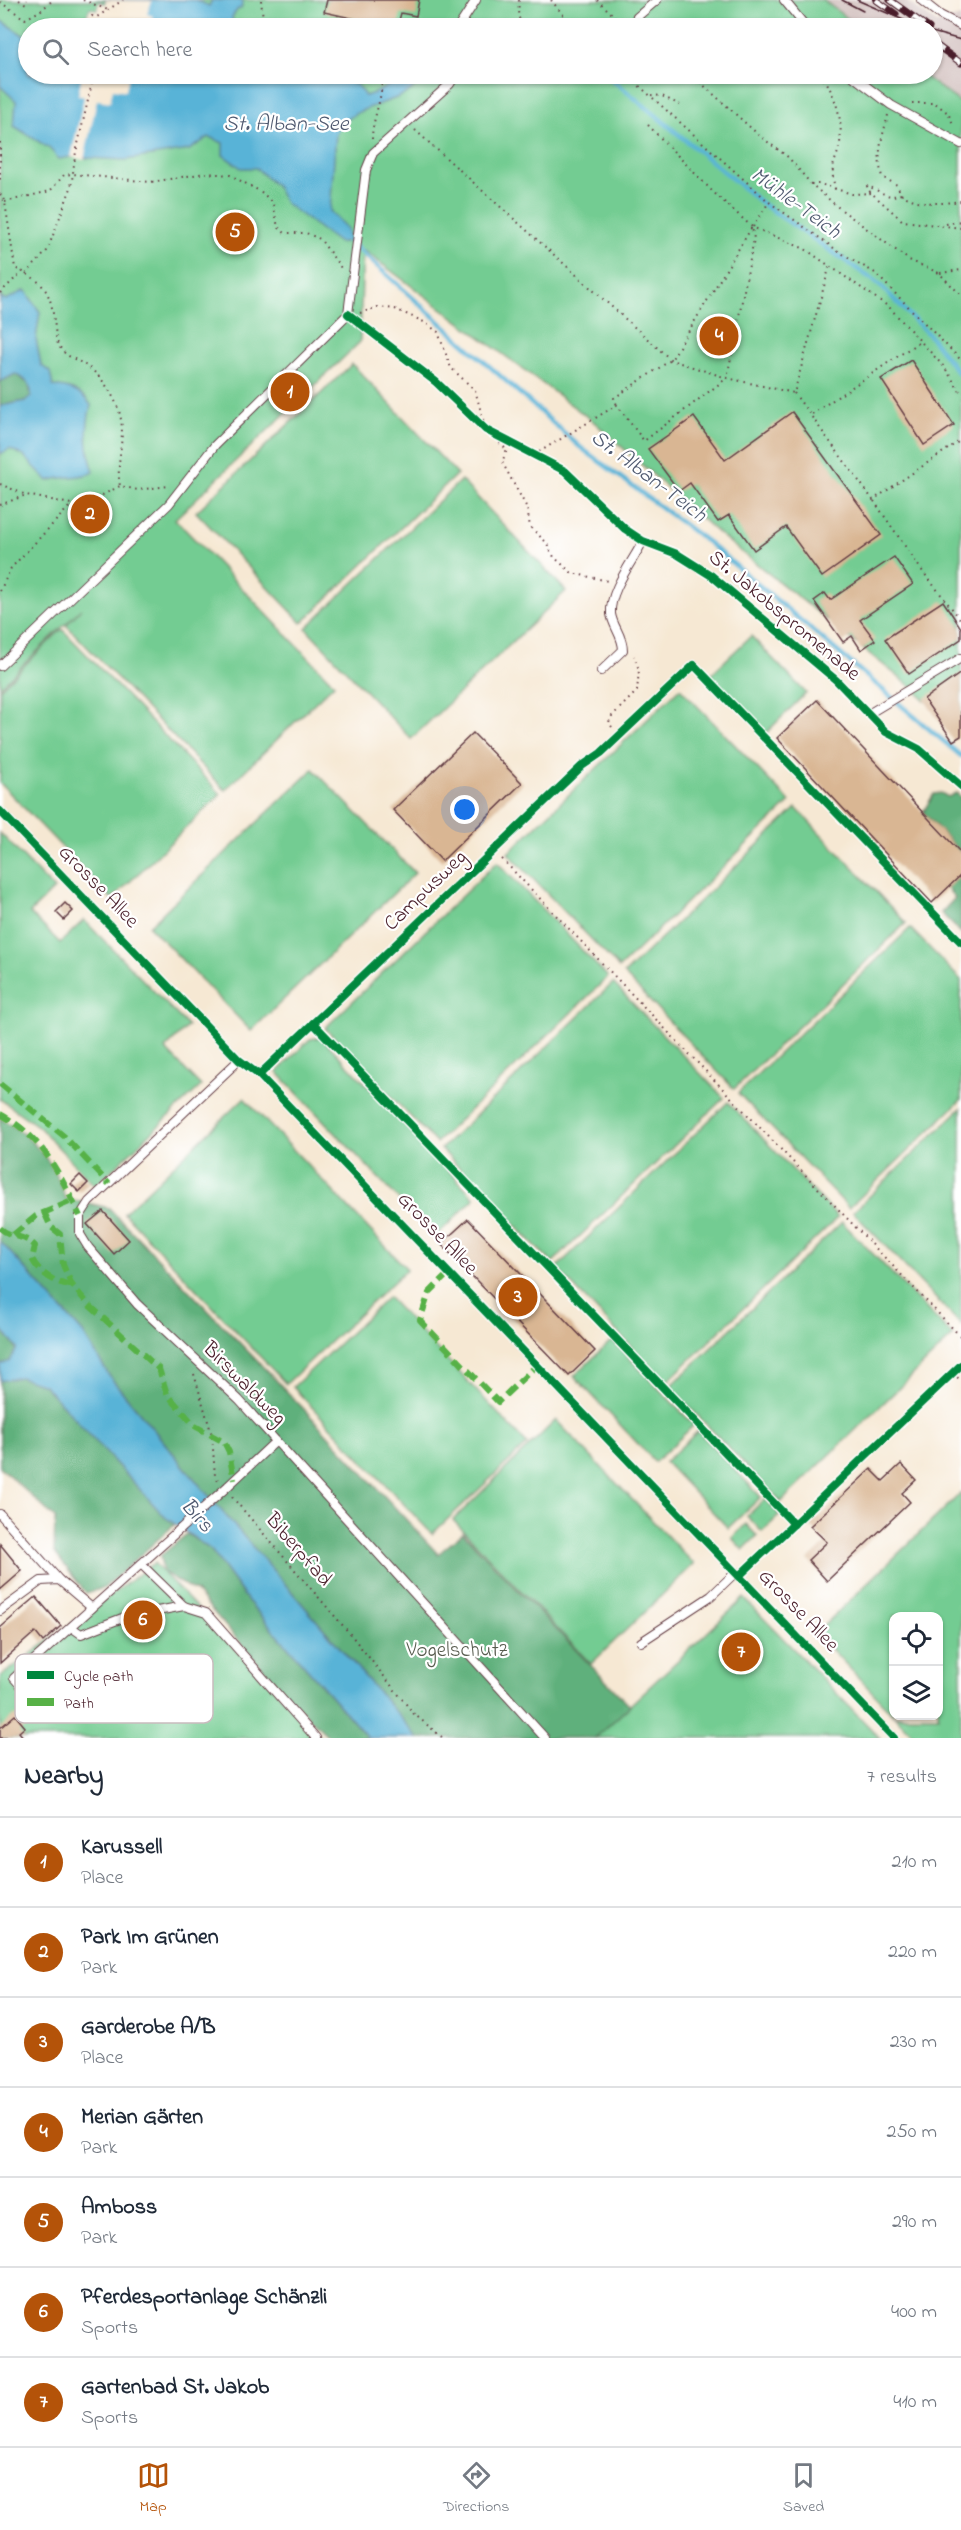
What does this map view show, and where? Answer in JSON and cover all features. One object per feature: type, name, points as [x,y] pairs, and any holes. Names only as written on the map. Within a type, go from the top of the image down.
[{"type":"lane","points":[[464,18],[476,0]]},
{"type":"lane","points":[[639,18],[657,0]]},
{"type":"lane","points":[[784,0],[799,18]]},
{"type":"lane","points":[[921,0],[940,15],[961,26]]},
{"type":"lane","points":[[0,666],[169,504],[215,445],[348,314],[353,258],[366,170],[373,153],[450,84]]},
{"type":"lane","points":[[863,84],[899,110],[958,143]]},
{"type":"lane","points":[[601,671],[623,650],[623,641],[611,616],[612,601],[643,542]]},
{"type":"lane","points":[[870,713],[902,691],[961,658]]},
{"type":"lane","name":"Campusweg","points":[[259,1075],[582,766],[620,735],[693,665]]},
{"type":"lane","name":"Grosse Allee","points":[[0,811],[239,1060],[259,1075],[894,1738]]},
{"type":"lane","name":"Birswaldweg","points":[[239,1060],[89,1203],[80,1216],[80,1234],[88,1247],[137,1304],[239,1400],[545,1738]]},
{"type":"lane","points":[[40,1654],[276,1441]]},
{"type":"lane","points":[[0,1514],[59,1580],[92,1608]]},
{"type":"lane","points":[[141,1564],[184,1606],[206,1613],[316,1738]]},
{"type":"lane","points":[[641,1642],[711,1596],[736,1572]]},
{"type":"lane","points":[[0,1611],[41,1581],[59,1580]]},
{"type":"lane","points":[[71,1626],[81,1634],[125,1617],[184,1606]]},
{"type":"path","points":[[19,0],[26,4],[27,0]]},
{"type":"path","points":[[27,18],[40,11],[52,0]]},
{"type":"path","points":[[83,0],[108,10]]},
{"type":"path","points":[[92,18],[92,16],[97,17],[123,0]]},
{"type":"path","points":[[261,0],[263,18]]},
{"type":"path","points":[[519,0],[519,18]]},
{"type":"path","points":[[551,0],[567,18]]},
{"type":"path","points":[[597,0],[618,18]]},
{"type":"path","points":[[0,2],[24,18]]},
{"type":"path","points":[[0,293],[47,251],[71,188],[75,158],[92,84]]},
{"type":"path","points":[[373,153],[375,110],[382,84]]},
{"type":"path","points":[[638,84],[770,202],[838,251],[875,273],[961,360]]},
{"type":"path","points":[[702,84],[761,137],[788,157],[811,184],[909,260],[939,273],[961,295]]},
{"type":"path","points":[[827,84],[841,116],[840,143],[831,169],[835,189]]},
{"type":"path","points":[[651,95],[662,96],[681,105]]},
{"type":"path","points":[[899,110],[909,103],[924,101],[935,103],[948,113],[955,128],[958,143]]},
{"type":"path","points":[[891,105],[878,150],[880,168],[882,177],[897,185],[901,194]]},
{"type":"path","points":[[406,123],[671,360],[727,378],[794,393],[812,414],[920,568],[961,620]]},
{"type":"path","points":[[648,125],[713,192],[752,227],[805,249],[889,307],[945,368],[961,393]]},
{"type":"path","points":[[0,141],[0,183]]},
{"type":"path","points":[[5,202],[50,191],[64,175],[108,176],[151,182],[206,173],[230,175],[263,193],[273,204],[278,227],[285,233],[306,233],[321,240],[337,265],[351,274]]},
{"type":"path","points":[[811,184],[820,184],[852,195],[872,193]]},
{"type":"path","points":[[961,201],[931,203],[901,194],[894,197],[884,195],[867,186],[903,221],[961,228]]},
{"type":"path","points":[[0,194],[5,202],[15,268],[44,285],[51,299],[56,341],[63,352],[88,366],[100,379],[119,409],[123,436],[117,467],[120,486]]},
{"type":"path","points":[[752,227],[754,239],[727,378],[644,441],[615,399],[671,360],[752,227],[770,202]]},
{"type":"path","points":[[942,225],[961,221]]},
{"type":"path","points":[[794,393],[830,265]]},
{"type":"path","points":[[939,273],[961,270]]},
{"type":"path","points":[[348,314],[378,307],[395,309],[424,322],[438,332],[451,368],[475,390],[486,430],[515,445]]},
{"type":"path","points":[[348,314],[356,321]]},
{"type":"path","points":[[812,414],[919,342]]},
{"type":"path","points":[[534,456],[617,405]]},
{"type":"path","points":[[469,414],[507,450],[502,462],[527,508],[530,526],[546,542],[554,557],[573,573],[620,584]]},
{"type":"path","points":[[873,500],[961,440]]},
{"type":"path","points":[[525,450],[544,461]]},
{"type":"path","points":[[0,484],[26,495],[81,506],[120,486],[138,490],[183,485]]},
{"type":"path","points":[[0,505],[26,495]]},
{"type":"path","points":[[0,591],[11,568],[71,505]]},
{"type":"path","points":[[620,735],[609,723],[610,718],[637,691],[639,678],[632,651],[623,641]]},
{"type":"path","points":[[494,850],[961,1337]]},
{"type":"path","points":[[953,1373],[961,1381]]},
{"type":"shaded area","points":[[823,0],[905,0],[930,18],[847,18]]},
{"type":"shaded area","points":[[961,17],[961,103],[935,84],[943,84],[943,22]]},
{"type":"green space","points":[[0,0],[823,0],[847,18],[18,18],[18,84],[935,84],[961,103],[961,734],[910,686],[719,534],[594,422],[363,250],[360,342],[175,519],[334,684],[225,790],[66,625],[81,609],[0,687]]},
{"type":"green space","points":[[352,364],[457,474],[302,623],[196,512]]},
{"type":"green space","points":[[15,374],[29,384],[31,396],[25,401],[0,406],[0,382]]},
{"type":"green space","points":[[461,480],[566,591],[411,739],[306,628]]},
{"type":"green space","points":[[62,629],[221,794],[112,899],[0,783],[0,689]]},
{"type":"green space","points":[[751,636],[806,693],[765,734],[709,676]]},
{"type":"green space","points":[[680,688],[790,802],[619,968],[508,853]]},
{"type":"green space","points":[[313,769],[415,873],[251,1031],[149,926]]},
{"type":"green space","points":[[941,793],[948,797],[956,793],[961,797],[961,853],[923,812],[934,794]]},
{"type":"green space","points":[[796,808],[906,923],[734,1089],[624,974]]},
{"type":"green space","points":[[0,833],[54,889],[30,913],[60,943],[84,920],[188,1026],[165,1049],[201,1086],[95,1186],[39,1127],[0,1099]]},
{"type":"green space","points":[[497,862],[608,977],[436,1143],[325,1028]]},
{"type":"green space","points":[[961,875],[961,933],[941,913],[955,898],[947,888]]},
{"type":"green space","points":[[910,928],[961,980],[961,1100],[849,1208],[738,1093]]},
{"type":"green space","points":[[613,983],[724,1098],[552,1263],[441,1149]]},
{"type":"green space","points":[[321,1037],[475,1198],[435,1237],[277,1072],[310,1039]]},
{"type":"green space","points":[[244,1098],[407,1269],[286,1384],[124,1213]]},
{"type":"green space","points":[[728,1102],[838,1217],[666,1383],[556,1268]]},
{"type":"green space","points":[[961,1108],[961,1325],[853,1212]]},
{"type":"green space","name":"Vogelschutz","points":[[0,1118],[22,1133],[41,1151],[55,1173],[65,1198],[109,1208],[303,1408],[438,1554],[463,1533],[630,1706],[595,1738],[418,1738],[201,1487],[110,1377],[83,1333],[0,1241]]},
{"type":"green space","points":[[842,1222],[953,1336],[781,1502],[670,1387]]},
{"type":"green space","points":[[388,1297],[527,1444],[432,1534],[293,1387]]},
{"type":"green space","points":[[0,1327],[44,1385],[165,1517],[175,1524],[104,1588],[86,1593],[54,1552],[55,1518],[0,1467]]},
{"type":"green space","points":[[612,1340],[694,1425],[655,1462],[574,1376]]},
{"type":"green space","points":[[556,1420],[694,1564],[591,1664],[453,1520]]},
{"type":"green space","points":[[698,1431],[761,1497],[728,1528],[665,1462]]},
{"type":"green space","points":[[961,1493],[961,1738],[916,1738],[899,1720],[943,1720],[943,1612],[889,1612],[889,1710],[816,1633]]},
{"type":"green space","points":[[765,1499],[780,1515],[762,1532],[747,1516]]},
{"type":"green space","points":[[746,1524],[757,1536],[743,1550],[732,1538]]},
{"type":"green space","points":[[187,1534],[211,1550],[248,1601],[368,1738],[330,1738],[288,1698],[196,1592],[163,1572],[160,1556]]},
{"type":"green space","points":[[154,1563],[321,1738],[0,1738],[0,1677],[15,1666],[15,1723],[213,1723],[213,1654],[31,1654]]},
{"type":"green space","points":[[744,1598],[880,1738],[595,1738]]},
{"type":"water","points":[[106,0],[196,0],[209,6],[212,0],[243,0],[241,9],[238,9],[232,18],[86,18],[90,8],[97,10],[99,2],[105,4]]},
{"type":"water","name":"St. Alban-See","points":[[0,20],[18,32],[18,84],[354,84],[365,96],[391,84],[420,84],[405,94],[357,113],[342,125],[336,134],[330,211],[347,229],[349,241],[339,243],[285,203],[276,186],[256,168],[241,168],[223,155],[223,143],[209,137],[189,150],[125,160],[71,157],[59,159],[49,148],[14,126],[16,101],[0,86]]},
{"type":"water","points":[[25,290],[40,312],[36,339],[41,365],[50,372],[53,386],[75,391],[91,405],[87,438],[94,472],[48,481],[24,456],[10,449],[0,454],[0,406],[25,401],[31,396],[31,392],[27,382],[15,374],[0,382],[0,297],[6,300]]},
{"type":"water","name":"Birs","points":[[0,1241],[83,1333],[110,1377],[201,1487],[418,1738],[368,1738],[248,1601],[211,1550],[165,1517],[44,1385],[20,1377],[0,1381],[0,1365],[10,1361],[17,1348],[0,1327]]},
{"type":"pier","points":[[106,0],[152,1],[147,14],[153,16],[153,18],[86,18],[90,8],[97,10],[99,2],[105,4]]},
{"type":"pier","points":[[80,84],[127,84],[126,91],[113,89],[110,102],[97,100],[84,160],[71,157],[84,97],[78,95]]},
{"type":"building","points":[[327,0],[419,0],[416,16],[401,13],[400,18],[351,18],[324,12]]},
{"type":"building","points":[[911,360],[954,425],[924,445],[881,379]]},
{"type":"building","points":[[290,382],[298,385],[301,393],[298,401],[290,404],[282,401],[279,393],[282,385]]},
{"type":"building","points":[[792,412],[881,535],[822,577],[786,527],[754,550],[729,515],[718,522],[690,483],[679,491],[648,449],[694,417],[725,460]]},
{"type":"building","points":[[894,557],[913,584],[860,620],[875,640],[861,650],[852,636],[843,642],[814,601],[825,593],[830,600]]},
{"type":"building","points":[[943,601],[961,628],[961,639],[909,674],[885,639]]},
{"type":"building","points":[[961,673],[961,736],[953,741],[924,699]]},
{"type":"building","points":[[817,700],[961,853],[961,875],[932,903],[777,738]]},
{"type":"building","points":[[473,733],[522,783],[442,861],[393,810]]},
{"type":"building","points":[[65,903],[73,911],[64,920],[56,912]]},
{"type":"building","points":[[80,1175],[88,1183],[79,1192],[71,1184]]},
{"type":"building","points":[[103,1211],[129,1240],[114,1254],[87,1224]]},
{"type":"building","points":[[468,1219],[595,1351],[569,1376],[441,1244]]},
{"type":"building","points":[[901,1464],[916,1480],[902,1493],[910,1502],[827,1581],[808,1560],[827,1542],[810,1526],[871,1469],[883,1481]]},
{"type":"building","points":[[0,1544],[22,1571],[0,1590]]},
{"type":"building","points":[[36,1597],[61,1626],[43,1642],[35,1632],[0,1663],[0,1628]]},
{"type":"building","points":[[15,1715],[15,1723],[22,1723],[25,1727],[19,1732],[24,1738],[0,1738],[0,1728]]},
{"type":"waterway","name":"Mühle-Teich","points":[[618,84],[764,205],[879,284],[929,335],[961,376]]},
{"type":"waterway","name":"St. Alban-Teich","points":[[349,241],[580,447],[710,544],[961,756]]},
{"type":"tram line","points":[[842,0],[863,11]]},
{"type":"tram line","points":[[857,0],[899,18]]},
{"type":"tram line","points":[[943,35],[961,40]]},
{"type":"railway","points":[[876,0],[896,14]]},
{"type":"railway","points":[[890,0],[915,18]]},
{"type":"railway","points":[[943,50],[961,63]]},
{"type":"marked path","points":[[0,1084],[65,1137],[109,1184]]},
{"type":"marked path","points":[[0,1114],[39,1145],[57,1171],[80,1216]]},
{"type":"marked path","points":[[13,1235],[36,1216],[72,1201]]},
{"type":"marked path","points":[[44,1212],[51,1227],[60,1234],[63,1265],[72,1285],[89,1305],[159,1369],[167,1394],[195,1426],[224,1442],[229,1452],[234,1480]]},
{"type":"marked path","points":[[0,1228],[35,1246],[32,1259],[43,1273],[60,1283],[72,1285]]},
{"type":"marked path","points":[[449,1273],[429,1293],[420,1320],[498,1402],[537,1365]]},
{"type":"cycle path","name":"St. Jakobspromenade","points":[[348,314],[436,382],[486,430],[565,471],[625,529],[643,541],[677,554],[712,576],[836,680],[886,732],[919,749],[961,786]]},
{"type":"cycle path","points":[[259,1075],[582,766],[601,753],[694,665],[961,942]]},
{"type":"cycle path","points":[[0,811],[239,1060],[259,1075],[894,1738]]},
{"type":"cycle path","points":[[313,1023],[794,1524]]},
{"type":"cycle path","points":[[739,1576],[961,1365]]},
{"type":"place","name":"Amboss","points":[[235,232]]},
{"type":"place","name":"Merian Gärten","points":[[719,336]]},
{"type":"place","name":"Karussell","points":[[290,392]]},
{"type":"place","name":"Park Im Grünen","points":[[90,514]]},
{"type":"place","name":"Garderobe A/B","points":[[518,1297]]},
{"type":"place","name":"Pferdesportanlage Schänzli","points":[[143,1620]]},
{"type":"place","name":"Gartenbad St. Jakob","points":[[741,1652]]}]
